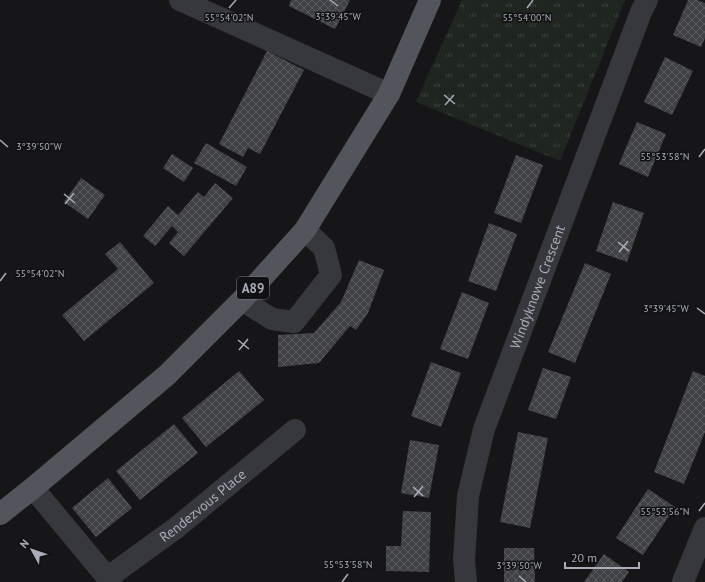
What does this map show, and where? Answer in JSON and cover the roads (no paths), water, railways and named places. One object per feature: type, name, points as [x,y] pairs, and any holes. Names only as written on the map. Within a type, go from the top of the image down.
[{"type":"main road","name":"A89","points":[[0,514],[167,375],[242,300],[304,230],[389,94],[430,0]]},
{"type":"street","points":[[180,0],[389,94]]},
{"type":"street","name":"Windyknowe Crescent","points":[[466,582],[464,560],[468,496],[484,429],[641,12],[647,0]]},
{"type":"street","points":[[242,300],[272,319],[294,322],[331,275],[324,248],[304,230]]},
{"type":"street","name":"Rendezvous Place","points":[[109,580],[176,528],[295,430]]},
{"type":"street","points":[[33,488],[109,580]]},
{"type":"street","points":[[683,582],[705,528]]}]
